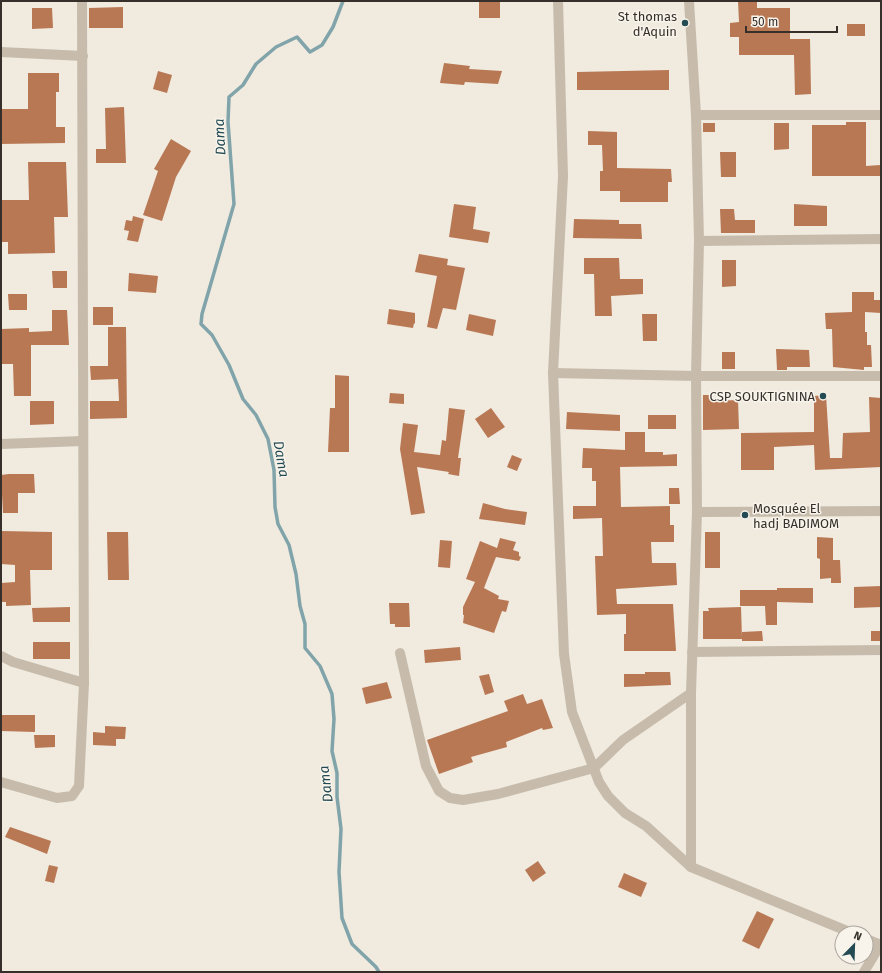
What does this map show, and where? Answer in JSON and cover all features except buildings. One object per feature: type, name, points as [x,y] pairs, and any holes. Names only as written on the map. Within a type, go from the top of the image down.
[{"type":"street","points":[[1,782],[57,798],[72,796],[79,786],[84,683],[82,1]]},
{"type":"street","points":[[558,1],[563,176],[553,373],[564,654],[572,712],[599,782],[608,796],[625,813],[646,826],[692,867],[834,926]]},
{"type":"street","points":[[689,1],[696,114],[699,241],[696,376],[697,512],[691,693],[692,867]]},
{"type":"street","points":[[1,52],[83,56]]},
{"type":"street","points":[[696,114],[881,114]]},
{"type":"street","points":[[699,241],[881,239]]},
{"type":"street","points":[[553,373],[696,376],[881,376]]},
{"type":"street","points":[[1,444],[83,441]]},
{"type":"street","points":[[697,512],[881,511]]},
{"type":"street","points":[[692,652],[881,650]]},
{"type":"street","points":[[400,653],[426,766],[439,791],[450,798],[463,800],[498,794],[594,768],[623,740],[691,693]]},
{"type":"street","points":[[1,656],[14,662],[84,683]]},
{"type":"street","points":[[864,972],[881,945]]},
{"type":"waterway","name":"Dama","points":[[343,1],[333,27],[322,45],[310,52],[297,37],[276,47],[256,64],[243,85],[229,97],[228,122],[234,204],[202,314],[201,324],[212,335],[229,365],[243,399],[256,415],[268,439],[274,470],[275,507],[278,524],[289,545],[296,574],[300,606],[305,624],[305,648],[320,666],[332,694],[334,719],[332,751],[337,773],[337,797],[341,829],[339,872],[342,918],[352,944],[376,967],[379,972]]},
{"type":"place","name":"St thomas d'Aquin","points":[[685,23]]},
{"type":"place","name":"CSP SOUKTIGNINA","points":[[823,396]]},
{"type":"place","name":"Mosquée El hadj BADIMOM","points":[[745,515]]}]
